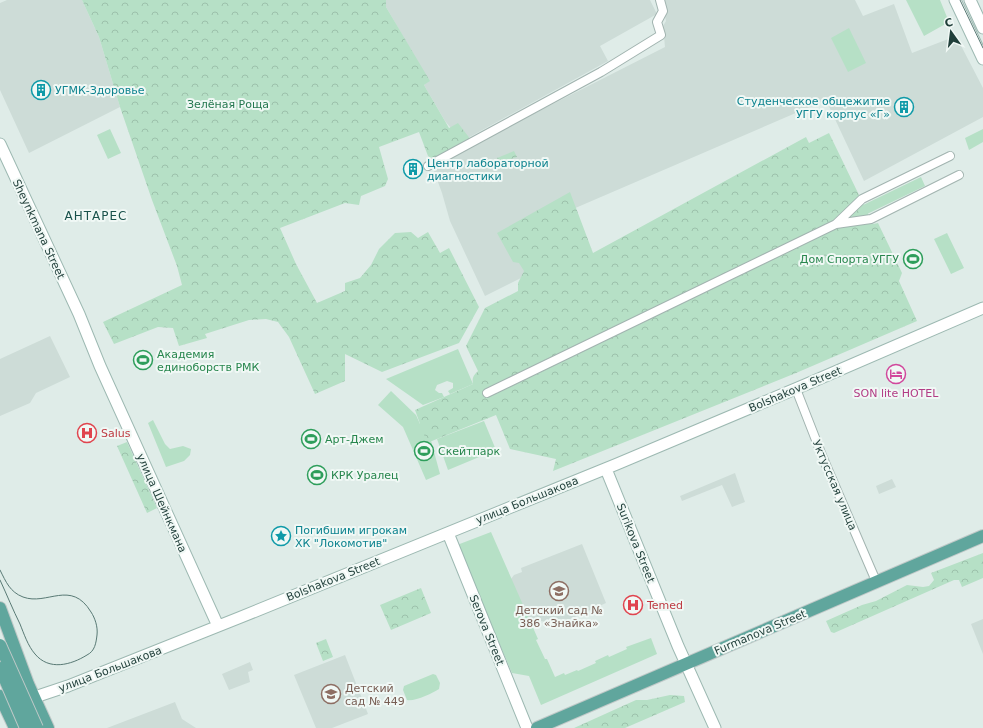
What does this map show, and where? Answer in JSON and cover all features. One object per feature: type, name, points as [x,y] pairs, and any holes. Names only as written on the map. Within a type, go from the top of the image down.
[{"type":"main road","name":"Furmanova Street","points":[[536,728],[983,536]]},
{"type":"main road","points":[[0,608],[34,698],[48,728]]},
{"type":"main road","points":[[0,645],[37,728]]},
{"type":"main road","points":[[0,668],[26,728]]},
{"type":"main road","points":[[2,703],[15,728]]},
{"type":"street","points":[[428,166],[601,72],[661,35],[657,22],[664,11],[660,0]]},
{"type":"street","points":[[955,0],[983,59]]},
{"type":"street","points":[[970,0],[983,28]]},
{"type":"street","name":"улица Шейнкмана","points":[[0,144],[79,314],[100,366],[218,626]]},
{"type":"street","points":[[836,224],[862,199],[950,156]]},
{"type":"street","points":[[487,393],[836,224],[871,218],[960,175]]},
{"type":"street","name":"Bolshakova Street","points":[[606,469],[983,308]]},
{"type":"street","name":"Уктусская улица","points":[[796,389],[823,458],[876,581]]},
{"type":"street","name":"улица Большакова","points":[[448,533],[606,469]]},
{"type":"street","name":"Surikova Street","points":[[606,469],[715,728]]},
{"type":"street","name":"Bolshakova Street","points":[[218,626],[448,533]]},
{"type":"street","name":"Serova Street","points":[[448,533],[527,728]]},
{"type":"street","name":"улица Большакова","points":[[2,703],[34,698],[218,626]]},
{"type":"shaded area","points":[[7,0],[82,0],[99,37],[120,107],[29,153],[0,90],[0,3]]},
{"type":"shaded area","points":[[382,0],[650,0],[657,14],[600,46],[608,61],[466,139],[461,140],[445,121],[424,85],[429,81]]},
{"type":"shaded area","points":[[662,0],[855,0],[863,16],[894,4],[912,53],[956,36],[983,88],[983,117],[864,181],[826,100],[515,234],[533,272],[485,296],[450,221],[434,171],[436,166],[486,138],[665,47],[663,26],[666,21]]},
{"type":"shaded area","points":[[50,336],[70,377],[36,393],[30,403],[0,416],[0,359]]},
{"type":"shaded area","points":[[735,473],[745,502],[732,507],[722,485],[682,501],[680,496]]},
{"type":"shaded area","points":[[892,479],[896,487],[879,494],[876,486]]},
{"type":"shaded area","name":"Детский сад № 386 «Знайка»","points":[[582,544],[606,603],[559,624],[552,620],[547,622],[528,619],[511,579],[514,575],[522,572],[521,568]]},
{"type":"shaded area","points":[[983,619],[983,654],[971,624]]},
{"type":"shaded area","name":"Детский сад № 449","points":[[345,655],[368,714],[332,728],[316,728],[294,675]]},
{"type":"shaded area","points":[[250,662],[253,670],[248,672],[250,682],[229,690],[222,674]]},
{"type":"shaded area","points":[[175,702],[182,719],[196,728],[107,728]]},
{"type":"green space","name":"Зелёная Роща","points":[[82,0],[386,0],[386,7],[430,81],[424,85],[449,128],[458,123],[471,140],[432,159],[428,156],[419,132],[379,147],[388,179],[385,186],[361,196],[359,205],[345,203],[280,228],[296,264],[317,303],[345,291],[345,283],[360,278],[371,265],[379,249],[395,233],[411,232],[418,238],[428,232],[440,253],[449,248],[479,307],[459,343],[382,372],[345,354],[345,381],[315,394],[289,337],[278,322],[266,319],[249,320],[205,334],[207,338],[179,346],[173,328],[158,327],[114,344],[103,322],[182,285],[177,266],[152,200],[120,107],[99,37]]},
{"type":"green space","points":[[906,0],[940,0],[949,22],[924,36]]},
{"type":"green space","points":[[849,28],[866,63],[848,72],[831,38]]},
{"type":"green space","points":[[110,129],[121,153],[108,159],[97,135]]},
{"type":"green space","points":[[983,129],[983,142],[969,150],[965,138]]},
{"type":"green space","points":[[829,133],[873,224],[878,223],[902,273],[899,281],[917,321],[796,373],[553,471],[556,459],[510,449],[496,415],[427,443],[415,410],[473,384],[473,377],[478,371],[466,346],[485,308],[518,291],[518,283],[524,271],[519,263],[513,262],[497,233],[570,192],[593,253],[806,137],[809,143]]},
{"type":"green space","points":[[514,151],[517,157],[505,161],[500,165],[497,158]]},
{"type":"green space","points":[[921,177],[925,186],[865,215],[861,206]]},
{"type":"green space","points":[[947,233],[964,268],[951,274],[934,239]]},
{"type":"green space","points":[[458,349],[473,384],[450,394],[448,391],[453,388],[453,383],[447,381],[437,385],[435,390],[442,393],[444,397],[423,405],[386,379]]},
{"type":"green space","name":"Скейтпарк","points":[[391,391],[416,415],[420,424],[426,422],[440,474],[426,480],[403,427],[378,405]]},
{"type":"green space","points":[[153,420],[165,444],[170,449],[183,446],[191,449],[190,455],[184,461],[166,467],[148,423]]},
{"type":"green space","points":[[484,421],[496,450],[448,470],[437,439]]},
{"type":"green space","points":[[127,442],[157,508],[147,513],[117,446]]},
{"type":"green space","points":[[491,532],[538,639],[536,640],[555,677],[564,673],[565,675],[577,670],[578,671],[596,663],[595,661],[608,655],[609,657],[627,649],[626,647],[651,638],[657,654],[541,705],[529,676],[512,673],[457,545]]},
{"type":"green space","points":[[983,553],[983,578],[962,587],[959,580],[954,580],[834,633],[831,632],[826,621],[862,605],[876,601],[907,585],[923,587],[929,586],[934,580],[931,573]]},
{"type":"green space","points":[[421,588],[431,613],[391,630],[380,605]]},
{"type":"green space","points":[[326,639],[333,657],[323,661],[316,643]]},
{"type":"green space","points":[[433,674],[436,675],[440,683],[439,689],[428,695],[407,700],[403,690],[404,686]]},
{"type":"green space","points":[[670,695],[684,696],[685,702],[625,728],[574,728],[636,700],[647,700]]},
{"type":"tram line","points":[[960,0],[983,48]]},
{"type":"tram line","points":[[0,570],[6,582],[15,592],[23,597],[32,599],[67,595],[75,597],[83,602],[92,614],[97,626],[96,641],[92,651],[81,659],[67,664],[60,665],[47,663],[41,659],[35,654],[28,644],[0,580]]},
{"type":"place","name":"УГМК-Здоровье","points":[[41,90]]},
{"type":"place","name":"Студенческое общежитие УГГУ корпус «Г»","points":[[904,107]]},
{"type":"place","name":"Центр лабораторной диагностики","points":[[413,169]]},
{"type":"place","name":"Дом Спорта УГГУ","points":[[913,259]]},
{"type":"place","name":"Академия единоборств РМК","points":[[143,360]]},
{"type":"place","name":"SON lite HOTEL","points":[[896,374]]},
{"type":"place","name":"Salus","points":[[87,433]]},
{"type":"place","name":"Арт-Джем","points":[[311,439]]},
{"type":"place","name":"Скейтпарк","points":[[424,451]]},
{"type":"place","name":"КРК Уралец","points":[[317,475]]},
{"type":"place","name":"Погибшим игрокам ХК \"Локомотив\"","points":[[281,536]]},
{"type":"place","name":"Детский сад № 386 «Знайка»","points":[[559,591]]},
{"type":"place","name":"Temed","points":[[633,605]]},
{"type":"place","name":"Детский сад № 449","points":[[331,694]]},
{"type":"district","name":"АНТАРЕС","points":[[96,216]]}]
